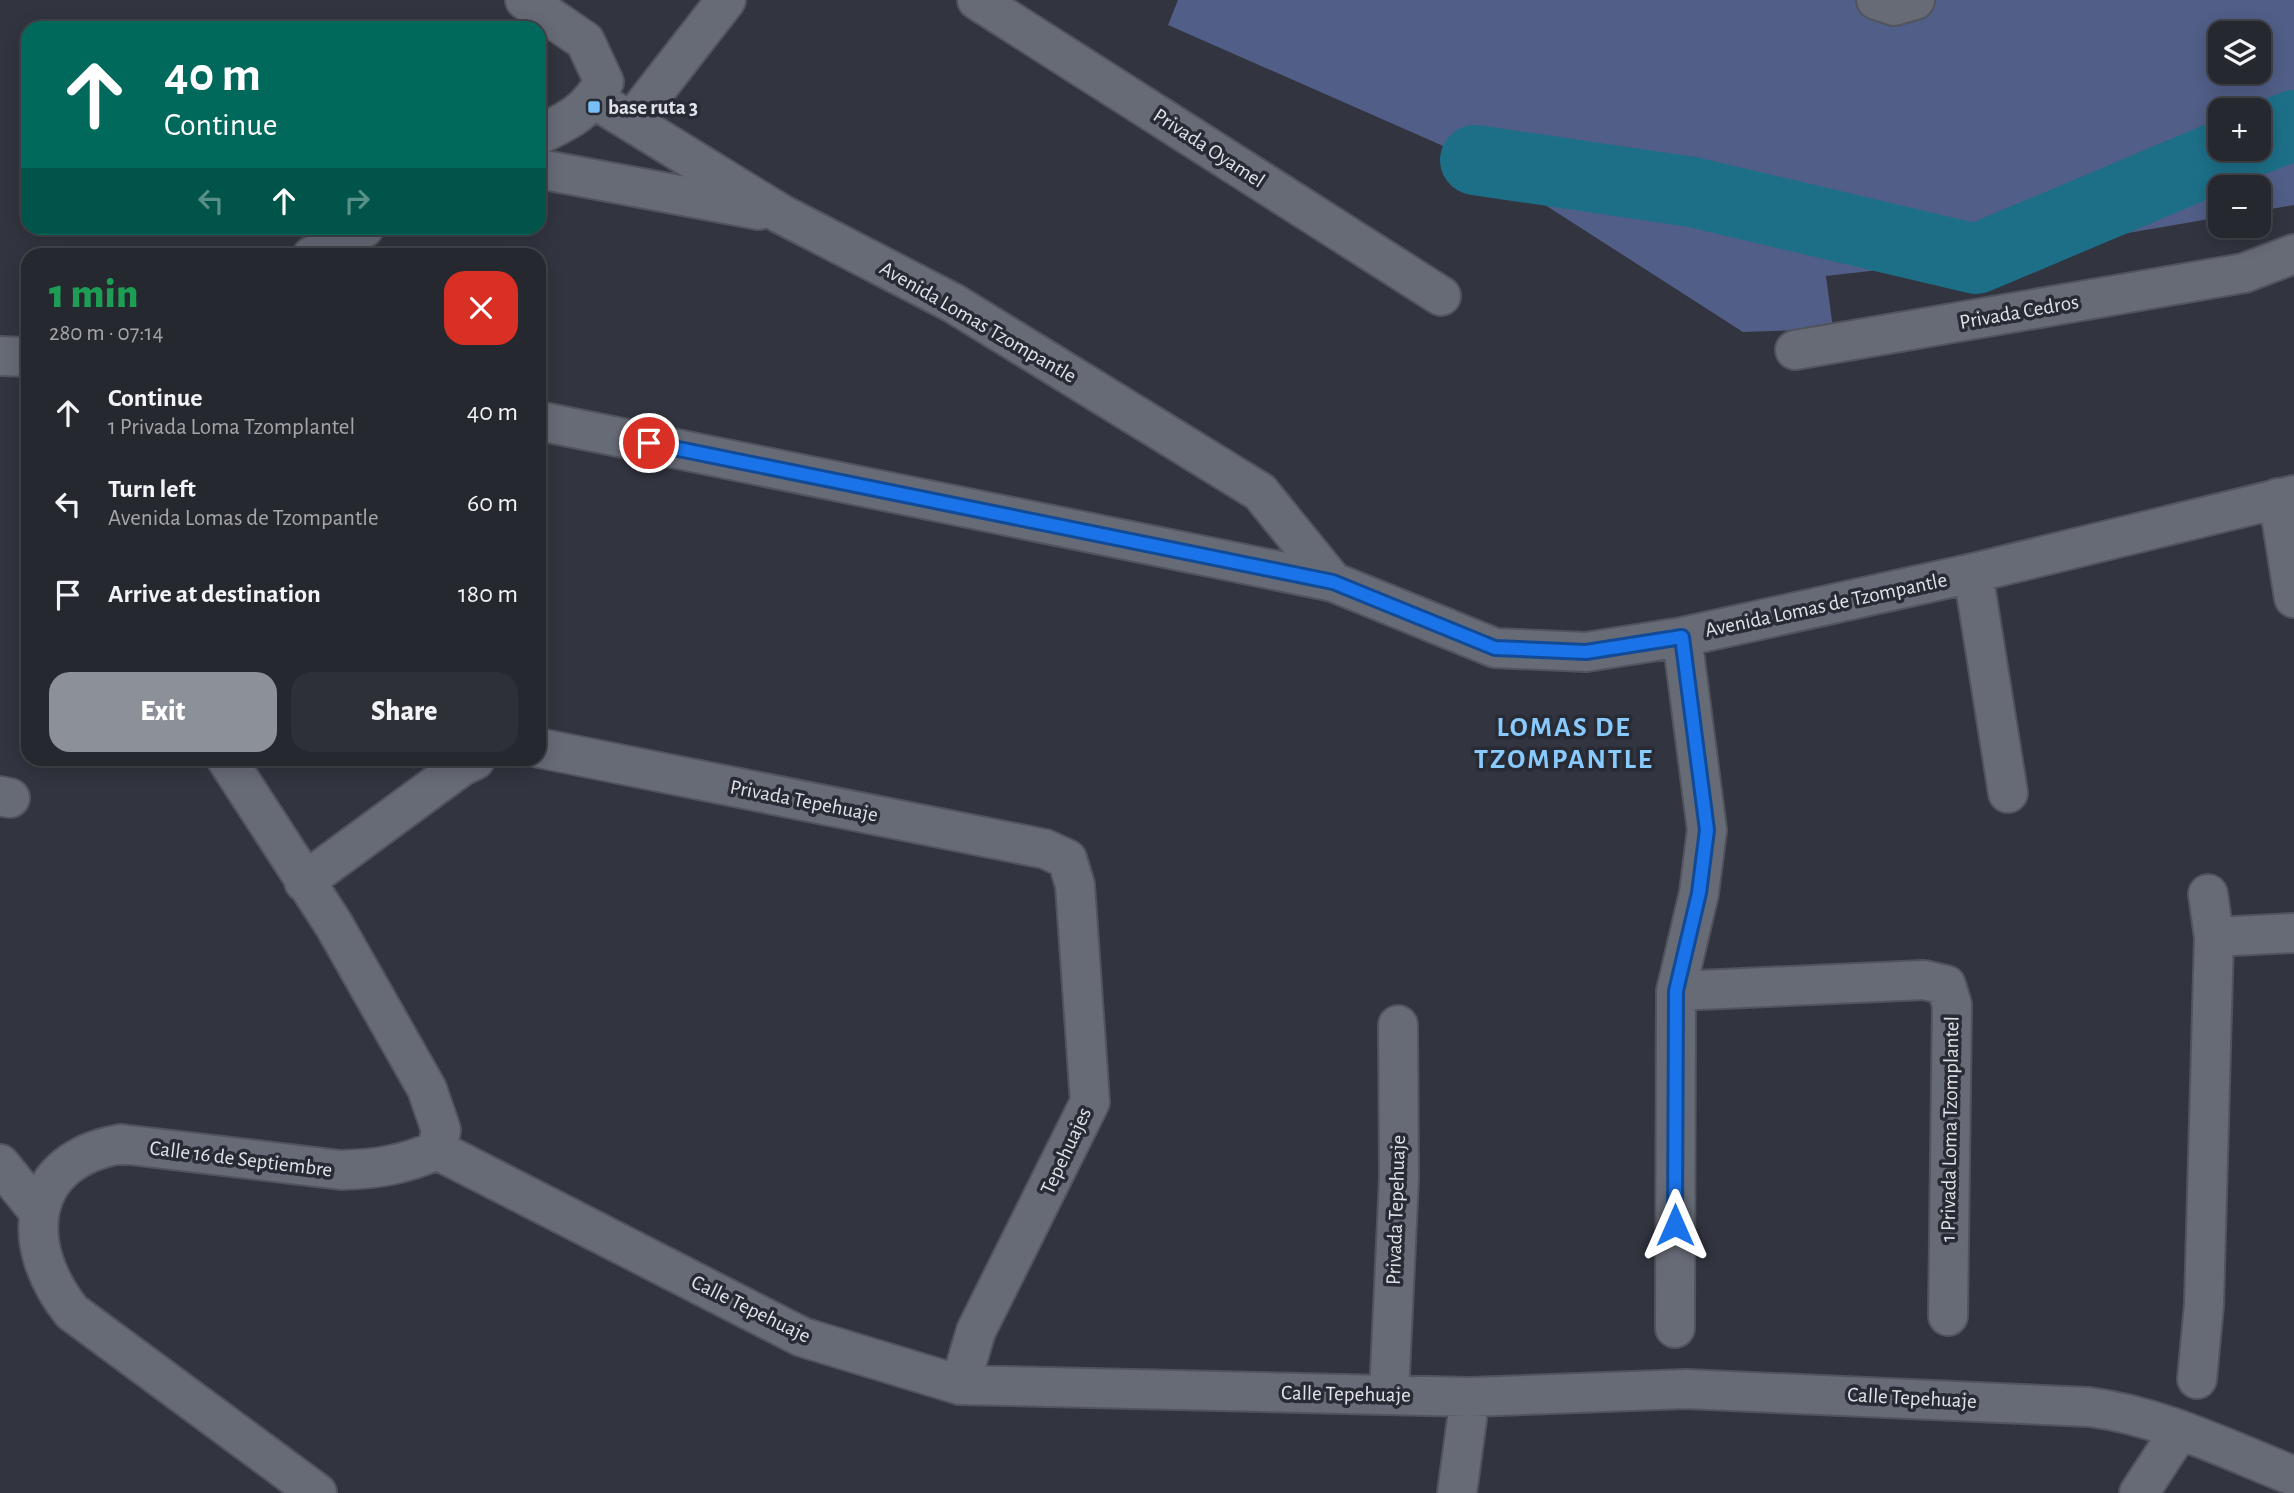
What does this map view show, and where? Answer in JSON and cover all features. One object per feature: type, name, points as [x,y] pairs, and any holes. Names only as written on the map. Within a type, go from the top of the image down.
[{"type":"street","points":[[525,0],[585,41],[599,91],[580,114],[546,131]]},
{"type":"street","points":[[631,122],[690,42],[726,0]]},
{"type":"street","name":"Privada Oyamel","points":[[978,0],[1441,296]]},
{"type":"street","points":[[1876,0],[1894,6],[1915,0]]},
{"type":"street","name":"Avenida Lomas Tzompantle","points":[[599,91],[631,122],[781,214],[953,303],[1260,492],[1333,582]]},
{"type":"street","points":[[546,170],[781,214]]},
{"type":"street","points":[[327,248],[351,235]]},
{"type":"street","name":"Privada Cedros","points":[[1795,350],[2244,273],[2294,254]]},
{"type":"street","name":"Privada Cedros","points":[[2244,273],[2294,284]]},
{"type":"street","points":[[0,356],[21,357]]},
{"type":"street","name":"Avenida Lomas de Tzompantle","points":[[546,422],[1333,582],[1495,648],[1586,652],[1682,637],[1973,573],[2286,497]]},
{"type":"street","points":[[2286,497],[2294,598]]},
{"type":"street","points":[[1973,573],[2008,793]]},
{"type":"street","points":[[1675,1328],[1676,991],[1699,893],[1707,830],[1682,637]]},
{"type":"street","name":"Privada Tepehuaje","points":[[546,749],[1045,849],[1067,859]]},
{"type":"street","points":[[231,766],[334,925],[427,1089],[441,1130],[437,1150]]},
{"type":"street","points":[[304,882],[462,766]]},
{"type":"street","name":"Tepehuajes","points":[[961,1385],[976,1331],[1090,1102],[1075,885],[1067,859]]},
{"type":"street","points":[[2197,1379],[2204,1292],[2214,937],[2208,894]]},
{"type":"street","points":[[2214,937],[2294,933]]},
{"type":"street","name":"1 Privada Loma Tzomplantel","points":[[1676,991],[1924,980],[1946,985],[1952,1005],[1948,1316]]},
{"type":"street","name":"Privada Tepehuaje","points":[[1389,1395],[1399,1178],[1398,1025]]},
{"type":"street","name":"Calle 16 de Septiembre","points":[[317,1493],[72,1312],[54,1290],[42,1264],[38,1238],[39,1212],[51,1183],[69,1164],[94,1149],[121,1144],[341,1171],[408,1163],[437,1150]]},
{"type":"street","name":"Calle Tepehuaje","points":[[437,1150],[802,1337],[961,1385],[1470,1397],[1686,1388],[1917,1397],[2111,1410],[2179,1430],[2294,1476]]},
{"type":"street","points":[[0,1164],[39,1212]]},
{"type":"street","points":[[1457,1493],[1470,1397]]},
{"type":"street","points":[[2139,1493],[2179,1430]]},
{"type":"shaded area","points":[[1178,0],[2294,0],[2294,205],[2271,209],[2271,175],[2208,175],[2208,219],[1976,259],[1826,276],[1833,329],[1743,332],[1475,160],[1168,25]]},
{"type":"waterway","points":[[2271,134],[2294,125]]},
{"type":"waterway","points":[[1475,160],[1692,192],[1976,259],[2209,161]]},
{"type":"place","name":"base ruta 3","points":[[594,107]]},
{"type":"district","name":"LOMAS DE TZOMPANTLE","points":[[1564,744]]},
{"type":"route","points":[[649,443],[1333,582],[1495,648],[1586,652],[1682,637],[1707,830],[1699,893],[1676,991],[1675,1225]]}]
